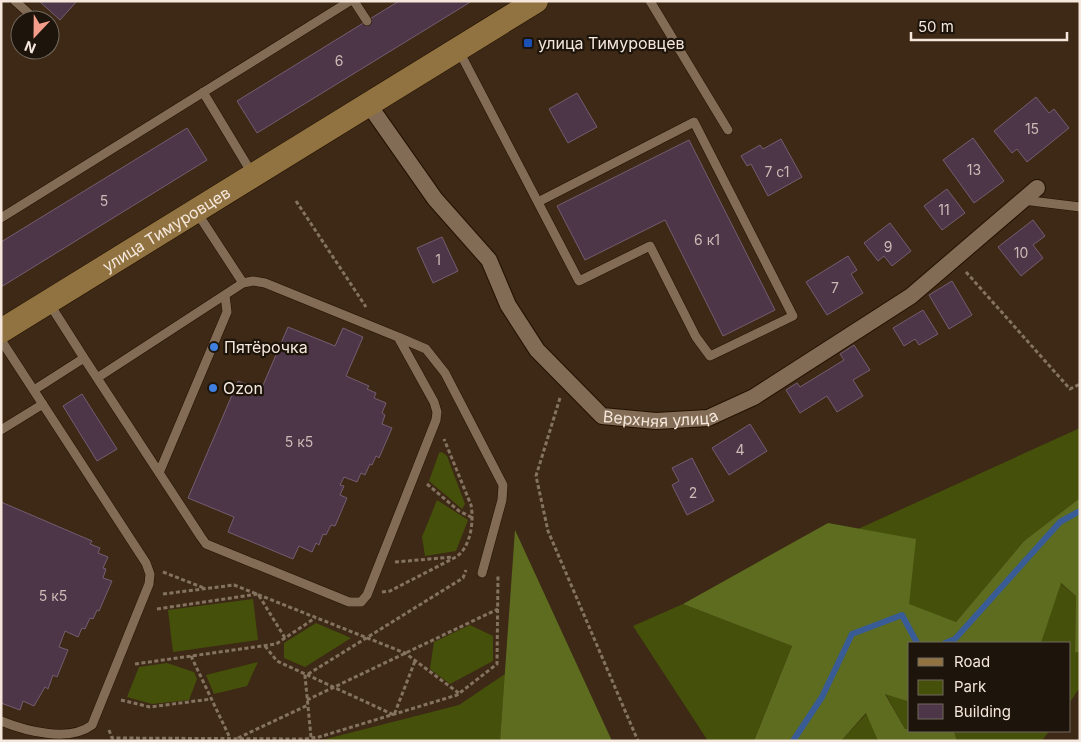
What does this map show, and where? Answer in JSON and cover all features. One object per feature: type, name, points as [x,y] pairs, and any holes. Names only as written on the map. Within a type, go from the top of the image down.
[{"type":"street","name":"улица Тимуровцев","points":[[1,331],[536,1]]},
{"type":"street","name":"Верхняя улица","points":[[369,105],[435,200],[489,260],[508,305],[537,350],[602,416],[656,421],[708,418],[754,397],[910,296],[1037,188]]},
{"type":"lane","points":[[15,1],[25,10]]},
{"type":"lane","points":[[1,218],[350,1]]},
{"type":"lane","points":[[354,1],[367,21]]},
{"type":"lane","points":[[650,1],[728,130]]},
{"type":"lane","points":[[458,49],[579,281],[650,246],[696,337],[710,356],[793,316],[694,122],[538,202]]},
{"type":"lane","points":[[203,92],[253,176]]},
{"type":"lane","points":[[1023,200],[1080,207]]},
{"type":"lane","points":[[196,211],[244,283]]},
{"type":"lane","points":[[97,378],[244,283],[254,281],[426,349],[445,373],[503,485],[502,500],[482,574]]},
{"type":"lane","points":[[159,473],[227,312],[225,295]]},
{"type":"lane","points":[[48,302],[206,544],[349,602],[361,602],[367,595],[436,420],[437,412],[434,402],[398,337]]},
{"type":"lane","points":[[1,340],[147,566],[150,574],[149,584],[92,725],[87,732],[78,737],[51,740],[1,720]]},
{"type":"lane","points":[[34,390],[84,358]]},
{"type":"lane","points":[[1,430],[43,404]]},
{"type":"path","points":[[296,201],[367,310],[362,323]]},
{"type":"path","points":[[954,259],[1070,389],[1080,384]]},
{"type":"path","points":[[566,379],[536,476],[548,531],[638,741]]},
{"type":"path","points":[[381,592],[390,592],[456,557],[462,551],[473,524],[471,505],[436,420]]},
{"type":"path","points":[[424,482],[459,512],[473,518]]},
{"type":"path","points":[[109,730],[112,738],[311,738],[460,694],[497,664],[498,552],[490,544],[476,544],[464,578],[305,676],[311,738]]},
{"type":"path","points":[[393,562],[456,557]]},
{"type":"path","points":[[147,566],[204,588]]},
{"type":"path","points":[[163,594],[234,585],[405,653],[460,694]]},
{"type":"path","points":[[157,608],[258,594]]},
{"type":"path","points":[[258,594],[285,638]]},
{"type":"path","points":[[307,700],[498,609]]},
{"type":"path","points":[[135,664],[276,644],[316,618]]},
{"type":"path","points":[[265,646],[277,661],[394,714]]},
{"type":"path","points":[[191,656],[230,738]]},
{"type":"path","points":[[394,714],[415,661]]},
{"type":"path","points":[[121,700],[150,708],[211,699]]},
{"type":"path","points":[[237,738],[308,705]]},
{"type":"green space","points":[[1080,428],[1080,498],[1024,541],[956,622],[909,605],[858,529]]},
{"type":"green space","points":[[442,452],[447,456],[465,504],[462,509],[429,481],[439,453]]},
{"type":"green space","points":[[1080,498],[1080,653],[1075,652],[1076,596],[1061,583],[1041,642],[908,642],[908,701],[885,694],[908,732],[954,732],[957,741],[878,741],[866,713],[841,741],[754,741],[792,646],[683,604],[828,523],[916,539],[909,604],[956,622],[1024,541]]},
{"type":"green space","points":[[437,500],[468,520],[456,551],[425,556],[422,537]]},
{"type":"green space","points":[[515,530],[612,741],[500,741]]},
{"type":"green space","points":[[1060,583],[1076,596],[1075,652],[1080,653],[1080,687],[1071,700],[1071,642],[1041,642]]},
{"type":"green space","points":[[253,599],[258,640],[173,652],[168,610]]},
{"type":"green space","points":[[683,604],[792,646],[754,741],[708,741],[633,626]]},
{"type":"green space","points":[[316,623],[351,638],[305,667],[284,658],[284,643]]},
{"type":"green space","points":[[470,625],[493,636],[493,661],[450,684],[430,669],[434,642]]},
{"type":"green space","points":[[258,662],[247,686],[214,694],[206,675]]},
{"type":"green space","points":[[167,663],[194,672],[197,679],[189,700],[152,704],[127,697],[139,667]]},
{"type":"green space","points":[[505,674],[500,741],[318,741],[459,705]]},
{"type":"green space","points":[[885,693],[908,701],[908,729],[905,729]]},
{"type":"green space","points":[[867,713],[878,741],[841,741]]},
{"type":"green space","points":[[954,732],[1048,732],[1042,741],[957,741]]},
{"type":"building","points":[[39,1],[77,1],[60,20],[60,10],[49,10]]},
{"type":"building","points":[[399,1],[472,1],[257,133],[237,101]]},
{"type":"building","points":[[577,93],[597,127],[568,143],[549,109]]},
{"type":"building","points":[[1036,97],[1049,113],[1054,109],[1069,128],[1027,162],[1017,149],[1012,153],[994,131]]},
{"type":"building","points":[[187,128],[207,160],[1,287],[1,242]]},
{"type":"building","points":[[973,138],[1004,181],[974,203],[943,160]]},
{"type":"building","points":[[781,139],[802,177],[768,196],[751,164],[747,166],[741,156],[760,145],[763,149]]},
{"type":"building","points":[[689,140],[775,310],[723,336],[665,220],[585,260],[557,206]]},
{"type":"building","points":[[947,189],[965,213],[942,230],[924,206]]},
{"type":"building","points":[[1033,220],[1045,236],[1033,245],[1043,258],[1021,276],[998,247]]},
{"type":"building","points":[[890,223],[911,251],[892,266],[884,256],[878,261],[864,243]]},
{"type":"building","points":[[442,237],[458,271],[433,283],[417,248]]},
{"type":"building","points":[[848,256],[857,270],[851,274],[863,293],[827,315],[806,282]]},
{"type":"building","points":[[952,281],[972,315],[949,329],[929,295]]},
{"type":"building","points":[[923,310],[938,334],[919,345],[915,339],[904,346],[893,328]]},
{"type":"building","points":[[288,327],[335,346],[343,328],[363,337],[346,376],[369,386],[367,389],[376,393],[374,398],[386,403],[382,413],[385,415],[382,424],[392,428],[379,458],[376,456],[365,475],[361,473],[357,482],[344,477],[340,485],[344,486],[340,495],[347,498],[335,526],[331,525],[326,535],[323,534],[319,545],[316,543],[312,552],[299,546],[293,559],[228,532],[234,517],[188,498],[238,381],[261,390]]},
{"type":"building","points":[[854,345],[870,370],[853,380],[863,396],[837,412],[827,396],[800,413],[786,390],[797,383],[800,387],[844,360],[840,354]]},
{"type":"building","points":[[82,394],[117,449],[97,461],[63,406]]},
{"type":"building","points":[[750,424],[767,451],[729,475],[712,448]]},
{"type":"building","points":[[692,458],[714,501],[687,515],[672,485],[679,481],[672,468]]},
{"type":"building","points":[[1,502],[92,541],[90,544],[100,548],[98,553],[108,557],[103,568],[106,569],[103,578],[112,581],[99,611],[97,610],[93,619],[90,618],[85,629],[82,628],[78,637],[65,631],[59,647],[68,650],[57,677],[53,675],[48,689],[45,687],[34,706],[23,701],[20,710],[1,703]]},
{"type":"waterway","points":[[948,642],[955,639],[1060,522],[1080,511]]},
{"type":"waterway","points":[[793,741],[822,697],[852,634],[902,615],[916,642]]},
{"type":"place","name":"улица Тимуровцев","points":[[528,43]]},
{"type":"place","name":"Пятёрочка","points":[[214,347]]},
{"type":"place","name":"Ozon","points":[[213,388]]}]
